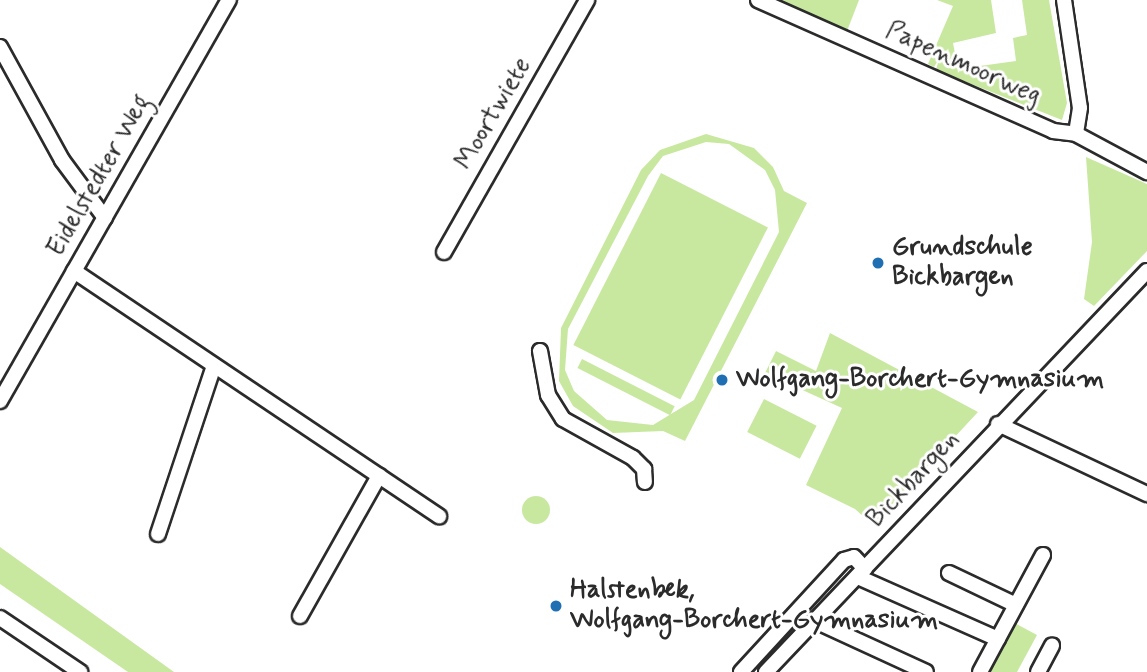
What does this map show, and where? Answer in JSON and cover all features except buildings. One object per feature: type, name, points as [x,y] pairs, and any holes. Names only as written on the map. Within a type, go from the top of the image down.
[{"type":"street","name":"Eidelstedter Weg","points":[[0,401],[229,0]]},
{"type":"street","name":"Moortwiete","points":[[444,252],[587,0]]},
{"type":"street","name":"Papenmoorweg","points":[[758,0],[1054,131],[1076,134],[1147,172]]},
{"type":"street","points":[[1064,0],[1080,108],[1076,134]]},
{"type":"street","points":[[0,47],[62,160],[105,218]]},
{"type":"street","points":[[74,271],[439,516]]},
{"type":"street","name":"Bickbargen","points":[[766,672],[998,424],[1147,271]]},
{"type":"street","points":[[540,351],[548,395],[564,419],[633,458],[644,469],[645,482]]},
{"type":"street","points":[[158,534],[214,366]]},
{"type":"street","points":[[0,371],[14,377]]},
{"type":"street","name":"Bickbargen","points":[[998,424],[1147,494]]},
{"type":"street","points":[[300,616],[379,476]]},
{"type":"street","points":[[980,672],[1043,555]]},
{"type":"street","name":"Bickbargen","points":[[741,672],[844,560],[854,558],[861,573]]},
{"type":"street","points":[[861,573],[998,639]]},
{"type":"street","points":[[949,573],[1016,606]]},
{"type":"street","points":[[0,618],[80,672]]},
{"type":"street","points":[[814,621],[926,672]]},
{"type":"street","points":[[1038,672],[1052,646]]},
{"type":"green space","points":[[779,0],[859,0],[847,31]]},
{"type":"green space","points":[[937,0],[991,0],[996,33],[953,43],[958,69],[1016,61],[1013,38],[1027,35],[1022,0],[1049,0],[1067,103],[1062,120],[936,70],[939,59],[934,67],[928,64],[953,6]]},
{"type":"green space","points":[[706,134],[754,148],[773,167],[784,191],[807,203],[685,441],[663,431],[613,433],[573,406],[559,381],[561,328],[641,170],[660,150]],"holes":[[[706,142],[729,144],[765,170],[775,190],[779,232],[694,400],[653,425],[607,420],[574,391],[565,370],[568,329],[648,176],[663,156]]]},
{"type":"green space","points":[[1086,157],[1147,184],[1147,251],[1094,306],[1084,299],[1092,242]]},
{"type":"green space","points":[[661,173],[768,227],[680,399],[573,345]]},
{"type":"green space","points":[[830,333],[978,412],[873,525],[855,509],[806,485],[842,408],[765,373],[776,351],[816,371]]},
{"type":"green space","points":[[582,359],[675,406],[670,415],[577,368]]},
{"type":"green space","points":[[764,399],[817,426],[800,459],[747,432]]},
{"type":"green space","points":[[536,496],[546,500],[550,510],[546,520],[536,524],[526,520],[522,510],[526,500]]},
{"type":"green space","points":[[0,547],[174,672],[128,672],[0,584]]},
{"type":"green space","points":[[1013,622],[1037,635],[1017,672],[986,672]]},
{"type":"place","name":"Grundschule Bickbargen","points":[[878,263]]},
{"type":"place","name":"Wolfgang-Borchert-Gymnasium","points":[[722,380]]},
{"type":"place","name":"Halstenbek, Wolfgang-Borchert-Gymnasium","points":[[556,606]]}]
